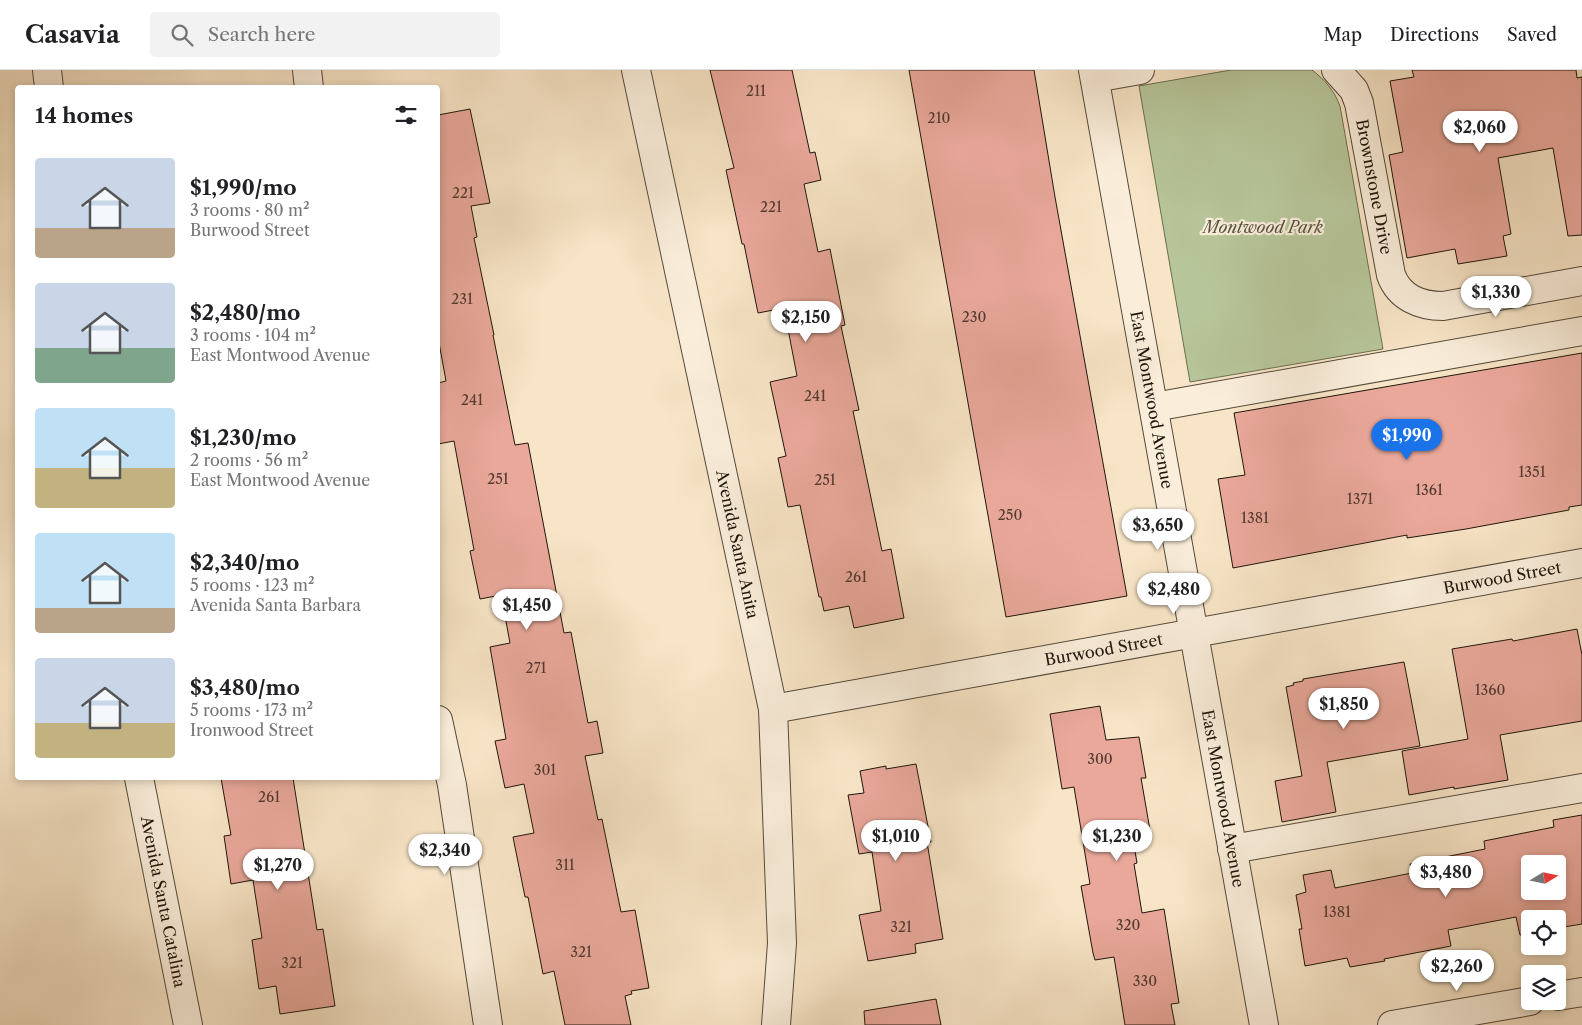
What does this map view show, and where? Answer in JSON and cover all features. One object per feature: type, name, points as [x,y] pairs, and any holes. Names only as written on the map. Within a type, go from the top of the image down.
[{"type":"street","points":[[48,70],[49,85]]},
{"type":"street","points":[[307,70],[310,85]]},
{"type":"street","name":"Avenida Santa Anita","points":[[636,70],[773,709],[782,943],[776,1025]]},
{"type":"street","points":[[1094,74],[1140,70]]},
{"type":"street","name":"Brownstone Drive","points":[[1336,70],[1354,90],[1359,103],[1394,282],[1402,292],[1422,304],[1443,306],[1582,281]]},
{"type":"street","name":"East Montwood Avenue","points":[[1094,74],[1264,1025]]},
{"type":"street","points":[[1154,407],[1582,331]]},
{"type":"street","name":"Burwood Street","points":[[773,709],[1582,563]]},
{"type":"street","points":[[440,729],[452,785],[488,1025]]},
{"type":"street","name":"Avenida Santa Catalina","points":[[139,780],[188,1025]]},
{"type":"street","points":[[1232,849],[1582,788]]},
{"type":"street","points":[[1566,995],[1582,992]]},
{"type":"street","points":[[1392,1025],[1521,1003]]},
{"type":"green space","name":"Montwood Park","points":[[1231,70],[1312,70],[1335,95],[1340,106],[1383,349],[1190,382],[1139,86]]},
{"type":"building","points":[[710,70],[792,70],[810,153],[815,152],[821,180],[804,184],[818,252],[830,249],[845,325],[841,326],[859,410],[853,411],[882,551],[891,549],[904,618],[854,628],[849,606],[824,611],[821,597],[819,597],[800,505],[788,507],[778,458],[786,456],[770,382],[797,376],[784,308],[758,313],[726,170],[734,168]]},
{"type":"building","points":[[909,70],[1034,70],[1127,596],[1006,617]]},
{"type":"building","points":[[1412,70],[1576,70],[1577,78],[1582,77],[1582,235],[1568,236],[1553,148],[1498,158],[1511,234],[1503,236],[1507,256],[1458,264],[1455,249],[1407,258],[1389,155],[1403,152],[1390,81],[1414,77]]},
{"type":"building","points":[[470,109],[490,203],[471,206],[477,237],[474,238],[515,445],[528,443],[564,633],[571,632],[588,723],[597,721],[603,753],[585,756],[598,820],[602,819],[621,912],[635,910],[649,988],[631,991],[632,994],[625,996],[631,1025],[565,1025],[554,971],[543,974],[528,897],[525,897],[513,837],[534,833],[524,784],[505,788],[495,741],[506,739],[490,647],[510,643],[501,595],[480,599],[470,551],[474,550],[454,441],[440,444],[440,382],[446,381],[440,348],[440,115]]},
{"type":"building","points":[[1582,353],[1582,505],[1569,507],[1569,510],[1466,529],[1407,538],[1407,535],[1233,568],[1218,479],[1245,475],[1234,413]]},
{"type":"building","points":[[1577,629],[1582,655],[1582,721],[1500,735],[1508,780],[1409,795],[1402,751],[1468,739],[1452,649],[1512,639],[1513,641]]},
{"type":"building","points":[[1404,662],[1420,746],[1327,762],[1336,812],[1282,822],[1275,781],[1302,776],[1286,687],[1303,681],[1303,679]]},
{"type":"building","points":[[1100,706],[1106,740],[1139,737],[1146,778],[1141,778],[1151,836],[1133,839],[1137,863],[1134,864],[1142,913],[1164,909],[1179,1003],[1171,1004],[1175,1025],[1125,1025],[1114,957],[1095,960],[1093,953],[1081,886],[1090,884],[1074,787],[1062,789],[1050,714]]},
{"type":"building","points":[[916,764],[931,842],[927,842],[943,939],[915,944],[916,953],[868,961],[859,915],[881,911],[872,852],[859,854],[848,795],[864,793],[860,771],[886,766],[886,769]]},
{"type":"building","points":[[221,780],[293,780],[317,930],[323,929],[335,1006],[280,1014],[276,986],[259,989],[252,940],[262,938],[253,880],[231,884],[224,836],[231,835]]},
{"type":"building","points":[[1582,815],[1582,924],[1566,927],[1566,910],[1521,910],[1521,935],[1516,917],[1448,930],[1451,946],[1350,967],[1347,958],[1305,966],[1299,929],[1302,929],[1296,895],[1306,892],[1303,875],[1331,870],[1335,888],[1412,873],[1410,864],[1485,849],[1484,841],[1554,827],[1553,820]]},
{"type":"building","points":[[936,999],[941,1025],[865,1025],[864,1011]]}]
